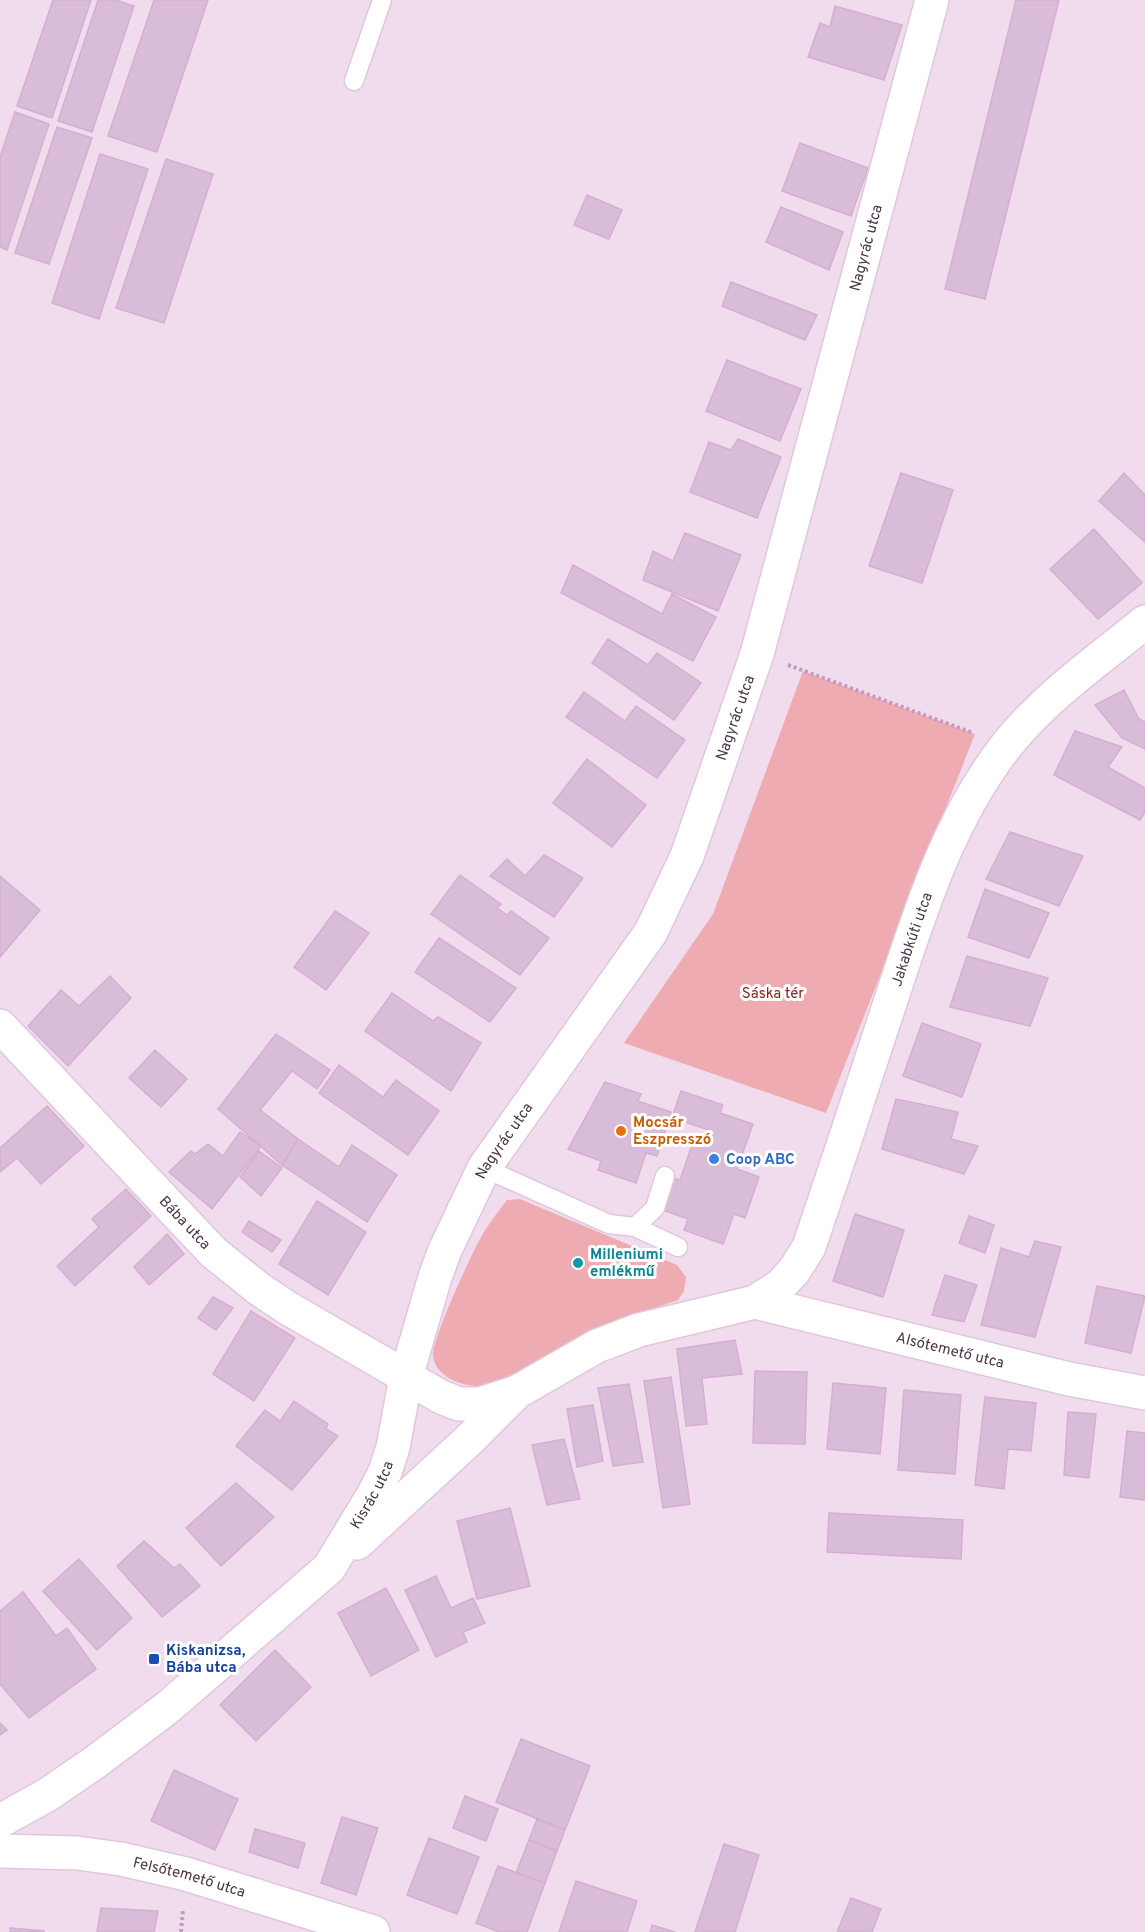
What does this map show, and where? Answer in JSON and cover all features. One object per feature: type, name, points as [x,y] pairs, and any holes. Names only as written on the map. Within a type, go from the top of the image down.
[{"type":"street","name":"Nagyrác utca","points":[[406,1377],[438,1268],[484,1168],[651,932],[687,856],[757,654],[932,0]]},
{"type":"street","name":"Jakabkúti utca","points":[[755,1302],[780,1286],[794,1271],[809,1247],[922,906],[947,845],[972,796],[1006,746],[1045,702],[1145,622]]},
{"type":"street","name":"Bába utca","points":[[0,1026],[213,1252],[252,1284],[286,1307],[406,1377]]},
{"type":"street","points":[[406,1377],[441,1397],[459,1404],[480,1404],[516,1392],[597,1346],[628,1334],[692,1316],[755,1302]]},
{"type":"street","name":"Alsótemető utca","points":[[755,1302],[1069,1378],[1145,1394]]},
{"type":"street","name":"Kisrác utca","points":[[0,1821],[47,1795],[167,1708],[329,1568],[358,1522],[385,1472],[393,1447],[406,1377]]},
{"type":"street","points":[[329,1568],[470,1439],[516,1392]]},
{"type":"street","name":"Felsőtemető utca","points":[[0,1851],[77,1853],[121,1859],[186,1874],[374,1932]]},
{"type":"lane","points":[[354,81],[382,0]]},
{"type":"lane","points":[[484,1168],[609,1224],[635,1227],[678,1247]]},
{"type":"lane","points":[[635,1227],[655,1208],[665,1176]]},
{"type":"path","points":[[757,654],[1006,746]]},
{"type":"shaded area","points":[[0,0],[1145,0],[1145,1932],[0,1932]]},
{"type":"green space","name":"Sáska tér","points":[[803,671],[975,734],[826,1113],[624,1043],[713,914]]},
{"type":"green space","points":[[520,1199],[677,1265],[686,1277],[684,1291],[678,1300],[602,1326],[501,1381],[483,1386],[460,1383],[439,1370],[433,1356],[434,1346],[463,1273],[485,1230],[507,1200]]},
{"type":"building","points":[[53,0],[91,0],[52,118],[17,106]]},
{"type":"building","points":[[98,0],[115,0],[134,6],[92,132],[58,121]]},
{"type":"building","points":[[154,0],[208,0],[157,152],[108,136]]},
{"type":"building","points":[[1016,0],[1059,0],[985,299],[945,289]]},
{"type":"building","points":[[835,6],[902,25],[884,80],[808,57],[820,23],[830,27]]},
{"type":"building","points":[[15,112],[49,124],[7,250],[0,247],[0,157]]},
{"type":"building","points":[[57,127],[92,138],[49,264],[15,253]]},
{"type":"building","points":[[800,143],[868,168],[851,216],[782,191]]},
{"type":"building","points":[[100,154],[148,169],[99,319],[52,303]]},
{"type":"building","points":[[166,159],[213,174],[164,323],[116,308]]},
{"type":"building","points":[[587,195],[622,210],[609,239],[574,225]]},
{"type":"building","points":[[781,207],[843,232],[829,270],[766,242]]},
{"type":"building","points":[[731,282],[817,315],[805,340],[722,306]]},
{"type":"building","points":[[727,360],[801,389],[780,441],[706,411]]},
{"type":"building","points":[[738,439],[781,457],[757,518],[690,492],[709,442],[731,450]]},
{"type":"building","points":[[901,473],[953,490],[922,583],[869,566]]},
{"type":"building","points":[[1124,473],[1145,495],[1145,542],[1099,501]]},
{"type":"building","points":[[1094,529],[1142,583],[1098,619],[1050,569]]},
{"type":"building","points":[[685,533],[741,555],[718,611],[643,580],[653,551],[673,561]]},
{"type":"building","points":[[573,565],[662,614],[672,594],[716,617],[693,661],[561,593]]},
{"type":"building","points":[[608,639],[648,665],[657,653],[701,683],[674,720],[592,663]]},
{"type":"building","points":[[1124,690],[1139,719],[1145,722],[1145,749],[1122,738],[1095,705]]},
{"type":"building","points":[[584,692],[625,721],[636,706],[685,740],[657,778],[566,717]]},
{"type":"building","points":[[1075,731],[1122,747],[1108,767],[1145,788],[1145,812],[1140,820],[1054,775]]},
{"type":"building","points":[[587,759],[646,805],[612,847],[553,803]]},
{"type":"building","points":[[1010,832],[1083,856],[1059,906],[986,879]]},
{"type":"building","points":[[544,855],[583,878],[554,917],[490,876],[507,859],[525,876]]},
{"type":"building","points":[[460,875],[501,904],[497,908],[507,915],[511,911],[549,938],[520,975],[431,914]]},
{"type":"building","points":[[0,876],[40,910],[0,957]]},
{"type":"building","points":[[985,889],[1049,913],[1029,958],[968,937]]},
{"type":"building","points":[[335,911],[369,933],[326,990],[294,967]]},
{"type":"building","points":[[439,938],[516,988],[490,1022],[415,972]]},
{"type":"building","points":[[967,956],[1048,978],[1030,1026],[950,1007]]},
{"type":"building","points":[[110,976],[131,998],[68,1066],[28,1026],[61,990],[79,1006]]},
{"type":"building","points":[[392,993],[433,1021],[438,1017],[481,1043],[451,1091],[365,1031]]},
{"type":"building","points":[[922,1023],[981,1044],[962,1097],[903,1076]]},
{"type":"building","points":[[276,1034],[330,1070],[317,1089],[292,1071],[260,1110],[298,1139],[282,1165],[218,1109]]},
{"type":"building","points":[[155,1050],[187,1079],[161,1107],[129,1078]]},
{"type":"building","points":[[339,1065],[383,1097],[396,1080],[439,1111],[408,1155],[319,1093]]},
{"type":"building","name":"Mocsár Eszpresszó","points":[[605,1082],[641,1094],[638,1101],[671,1112],[657,1156],[646,1153],[636,1183],[598,1170],[601,1161],[568,1149]]},
{"type":"building","name":"Coop ABC","points":[[681,1091],[723,1105],[720,1113],[753,1124],[737,1169],[759,1177],[745,1218],[734,1214],[723,1244],[684,1230],[688,1219],[660,1209],[671,1177],[680,1180],[692,1145],[703,1149],[709,1130],[672,1118]]},
{"type":"building","points":[[896,1099],[958,1112],[951,1139],[978,1146],[964,1174],[882,1149]]},
{"type":"building","points":[[47,1106],[84,1146],[41,1184],[17,1158],[0,1172],[0,1148]]},
{"type":"building","points":[[240,1132],[261,1146],[212,1209],[169,1172],[191,1151],[195,1154],[208,1144],[223,1156]]},
{"type":"building","points":[[298,1139],[339,1167],[352,1145],[397,1175],[367,1222],[282,1165]]},
{"type":"building","points":[[259,1151],[282,1168],[261,1196],[240,1177]]},
{"type":"building","points":[[126,1189],[151,1216],[75,1286],[57,1266],[99,1227],[92,1219]]},
{"type":"building","points":[[317,1201],[366,1232],[328,1295],[279,1264]]},
{"type":"building","points":[[855,1214],[904,1230],[883,1297],[833,1281]]},
{"type":"building","points":[[969,1216],[994,1225],[985,1253],[959,1243]]},
{"type":"building","points":[[249,1221],[281,1240],[272,1252],[242,1232]]},
{"type":"building","points":[[167,1234],[184,1254],[149,1285],[134,1267]]},
{"type":"building","points":[[1035,1241],[1061,1247],[1035,1337],[981,1325],[1001,1248],[1029,1257]]},
{"type":"building","points":[[945,1275],[977,1285],[964,1322],[932,1315]]},
{"type":"building","points":[[1097,1286],[1145,1296],[1131,1353],[1085,1343]]},
{"type":"building","points":[[213,1297],[233,1308],[216,1330],[198,1318]]},
{"type":"building","points":[[251,1311],[295,1338],[254,1401],[213,1374]]},
{"type":"building","points":[[735,1340],[742,1374],[702,1378],[707,1424],[686,1426],[677,1349]]},
{"type":"building","points":[[755,1371],[807,1372],[805,1444],[753,1443]]},
{"type":"building","points":[[671,1377],[690,1504],[663,1508],[644,1381]]},
{"type":"building","points":[[833,1383],[886,1388],[880,1454],[827,1449]]},
{"type":"building","points":[[629,1384],[643,1462],[613,1466],[598,1388]]},
{"type":"building","points":[[904,1390],[961,1395],[955,1474],[898,1470]]},
{"type":"building","points":[[985,1397],[1036,1403],[1031,1451],[1008,1449],[1004,1489],[975,1485]]},
{"type":"building","points":[[294,1401],[328,1424],[326,1429],[338,1436],[292,1490],[236,1446],[265,1410],[280,1421]]},
{"type":"building","points":[[593,1405],[603,1461],[577,1467],[567,1409]]},
{"type":"building","points":[[1068,1412],[1096,1414],[1089,1478],[1064,1475]]},
{"type":"building","points":[[1127,1431],[1145,1433],[1145,1500],[1120,1497]]},
{"type":"building","points":[[564,1439],[580,1499],[547,1505],[532,1445]]},
{"type":"building","points":[[236,1483],[274,1517],[221,1566],[186,1528]]},
{"type":"building","points":[[510,1508],[530,1586],[477,1599],[457,1521]]},
{"type":"building","points":[[829,1513],[963,1520],[961,1559],[827,1552]]},
{"type":"building","points":[[144,1541],[174,1568],[180,1564],[200,1586],[162,1617],[117,1566]]},
{"type":"building","points":[[79,1559],[132,1618],[97,1650],[43,1591]]},
{"type":"building","points":[[436,1576],[451,1608],[473,1598],[485,1623],[463,1632],[467,1642],[436,1657],[405,1590]]},
{"type":"building","points":[[386,1588],[419,1650],[371,1676],[338,1613]]},
{"type":"building","points":[[23,1592],[56,1636],[67,1628],[96,1669],[29,1718],[0,1684],[0,1611]]},
{"type":"building","points":[[275,1650],[311,1687],[256,1741],[220,1705]]},
{"type":"building","points":[[0,1723],[7,1730],[0,1735]]},
{"type":"building","points":[[521,1739],[590,1766],[565,1830],[496,1802]]},
{"type":"building","points":[[174,1770],[238,1799],[215,1850],[151,1821]]},
{"type":"building","points":[[465,1796],[498,1809],[486,1841],[453,1828]]},
{"type":"building","points":[[342,1817],[378,1828],[356,1895],[321,1883]]},
{"type":"building","points":[[537,1819],[565,1830],[557,1851],[529,1840]]},
{"type":"building","points":[[255,1829],[305,1843],[298,1868],[249,1852]]},
{"type":"building","points":[[429,1838],[479,1857],[457,1914],[407,1895]]},
{"type":"building","points":[[529,1840],[557,1851],[545,1883],[516,1873]]},
{"type":"building","points":[[724,1844],[759,1855],[735,1932],[695,1932]]},
{"type":"building","points":[[498,1866],[545,1883],[527,1932],[499,1932],[476,1923]]},
{"type":"building","points":[[576,1881],[637,1901],[627,1932],[559,1932]]},
{"type":"building","points":[[851,1898],[881,1909],[872,1932],[837,1932]]},
{"type":"building","points":[[101,1908],[158,1911],[154,1932],[97,1932]]},
{"type":"building","points":[[652,1925],[675,1932],[650,1932]]},
{"type":"building","points":[[10,1928],[45,1931],[10,1932]]},
{"type":"place","name":"Mocsár Eszpresszó","points":[[621,1131]]},
{"type":"place","name":"Coop ABC","points":[[714,1159]]},
{"type":"place","name":"Milleniumi emlékmű","points":[[578,1263]]},
{"type":"place","name":"Kiskanizsa, Bába utca","points":[[154,1659]]}]
